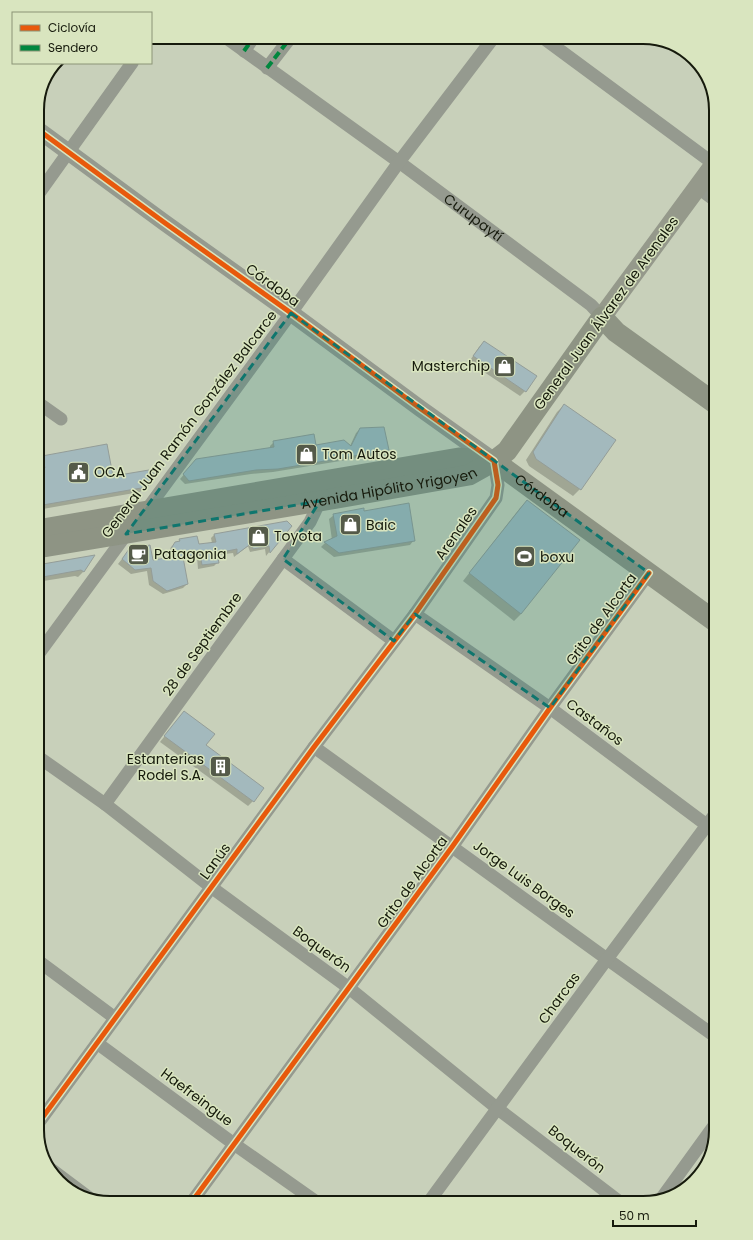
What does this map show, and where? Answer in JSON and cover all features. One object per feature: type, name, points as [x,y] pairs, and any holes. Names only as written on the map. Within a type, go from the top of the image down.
[{"type":"main road","name":"General Juan Álvarez de Arenales","points":[[494,461],[507,451],[602,317],[709,171]]},
{"type":"main road","name":"Curupaytí","points":[[602,317],[616,332],[709,399]]},
{"type":"main road","name":"Avenida Hipólito Yrigoyen","points":[[44,529],[458,458],[494,461]]},
{"type":"main road","name":"Avenida Hipólito Yrigoyen","points":[[44,547],[469,475],[494,461]]},
{"type":"main road","name":"Córdoba","points":[[494,461],[709,617]]},
{"type":"street","name":"Curupaytí","points":[[234,44],[399,162],[591,305],[602,317]]},
{"type":"street","points":[[244,51],[249,44]]},
{"type":"street","points":[[268,68],[286,44]]},
{"type":"street","name":"General Juan Ramón González Balcarce","points":[[44,646],[126,534],[145,512],[292,313],[399,162],[489,44]]},
{"type":"street","points":[[552,44],[709,159]]},
{"type":"street","points":[[44,186],[131,64]]},
{"type":"street","name":"Córdoba","points":[[44,134],[494,461]]},
{"type":"street","points":[[697,187],[709,196]]},
{"type":"street","points":[[44,407],[61,419]]},
{"type":"street","name":"Arenales","points":[[415,614],[496,498],[498,485],[494,461]]},
{"type":"street","name":"28 de Septiembre","points":[[105,804],[284,560],[310,522],[320,501]]},
{"type":"street","points":[[284,560],[394,641]]},
{"type":"street","name":"Grito de Alcorta","points":[[196,1196],[452,847],[550,708],[649,573]]},
{"type":"street","name":"Lanús","points":[[44,1115],[314,746],[415,614]]},
{"type":"street","name":"Castaños","points":[[415,614],[550,708],[709,826]]},
{"type":"street","name":"Jorge Luis Borges","points":[[314,746],[709,1032]]},
{"type":"street","name":"Boquerón","points":[[44,761],[105,804],[211,887],[349,988],[498,1109],[612,1196]]},
{"type":"street","name":"Charcas","points":[[433,1196],[607,959],[709,832]]},
{"type":"street","points":[[44,965],[115,1018]]},
{"type":"street","name":"Haefreingue","points":[[97,1043],[234,1144],[308,1196]]},
{"type":"street","points":[[667,1191],[709,1133]]},
{"type":"highlighted area","points":[[291,313],[649,573],[550,708],[415,614],[394,641],[283,559],[320,501],[126,534]]},
{"type":"building","name":"Masterchip","points":[[484,341],[537,376],[526,392],[473,356]]},
{"type":"building","points":[[564,404],[616,440],[581,490],[536,459],[533,452]]},
{"type":"building","points":[[384,427],[389,450],[278,469],[256,470],[189,481],[183,474],[196,459],[274,447],[273,441],[314,434],[316,445],[344,440],[351,446],[360,428]]},
{"type":"building","name":"OCA","points":[[107,444],[113,476],[149,470],[156,475],[147,487],[44,505],[44,456]]},
{"type":"building","name":"boxu","points":[[527,500],[580,540],[521,614],[469,573]]},
{"type":"building","points":[[409,503],[415,541],[339,553],[324,542],[337,536],[333,514],[364,508],[364,511]]},
{"type":"building","points":[[287,521],[292,526],[270,553],[269,546],[253,549],[252,543],[237,554],[237,549],[217,553],[219,563],[202,565],[200,554],[183,557],[188,584],[167,591],[153,581],[151,568],[135,570],[122,559],[129,549],[150,545],[153,560],[174,557],[172,547],[175,542],[180,541],[179,539],[197,536],[199,544],[216,542],[214,534]]},
{"type":"building","points":[[95,555],[84,572],[81,570],[44,577],[44,564]]},
{"type":"building","name":"Estanterias Rodel S.A.","points":[[184,711],[215,734],[206,745],[264,788],[254,802],[164,736]]},
{"type":"marked path","points":[[244,51],[249,44]]},
{"type":"marked path","points":[[267,68],[286,44]]},
{"type":"cycle path","points":[[44,134],[494,461],[498,485],[496,498],[415,614],[314,747],[44,1115]]},
{"type":"cycle path","points":[[196,1196],[452,847],[550,708],[649,573]]},
{"type":"place","name":"Masterchip","points":[[505,366]]},
{"type":"place","name":"Tom Autos","points":[[306,454]]},
{"type":"place","name":"OCA","points":[[79,472]]},
{"type":"place","name":"Baic","points":[[351,525]]},
{"type":"place","name":"Toyota","points":[[259,536]]},
{"type":"place","name":"Patagonia","points":[[138,554]]},
{"type":"place","name":"boxu","points":[[524,557]]},
{"type":"place","name":"Estanterias Rodel S.A.","points":[[220,767]]}]
